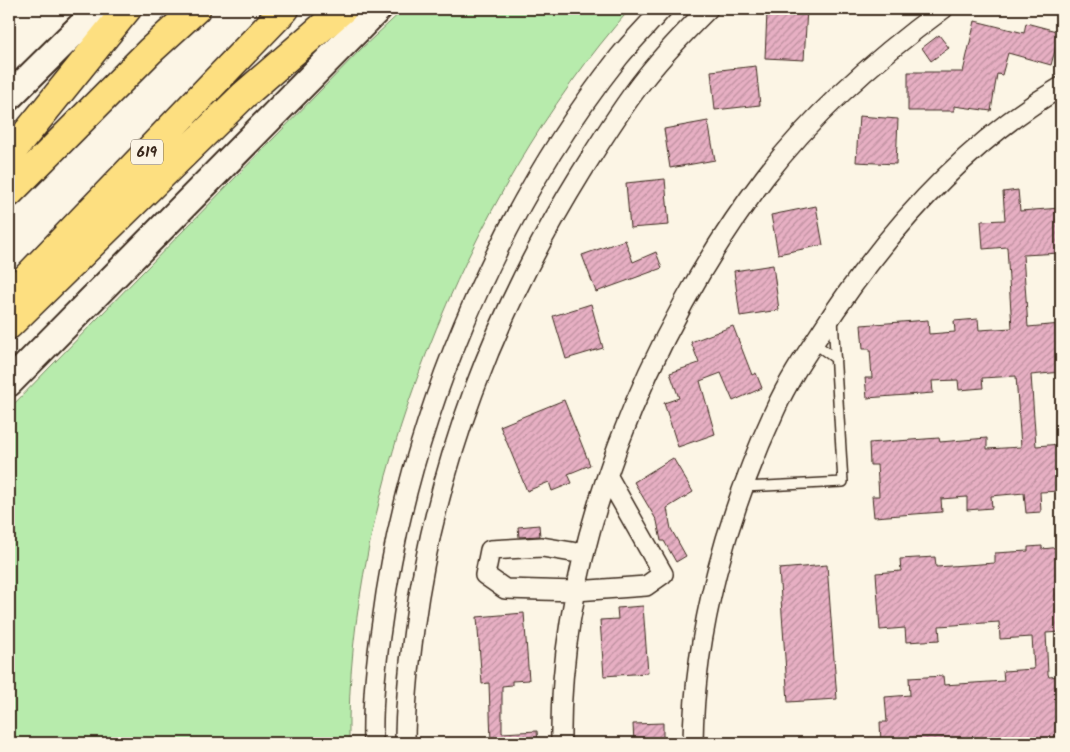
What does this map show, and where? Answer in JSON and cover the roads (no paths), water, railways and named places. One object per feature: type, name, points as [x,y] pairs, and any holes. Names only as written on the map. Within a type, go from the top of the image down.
[{"type":"highway","points":[[9,155],[128,9]]},
{"type":"highway","points":[[9,194],[150,51],[196,9]]},
{"type":"highway","name":"619","points":[[9,296],[285,9]]},
{"type":"highway","points":[[9,325],[244,94],[343,9]]},
{"type":"main road","points":[[9,97],[98,9]]},
{"type":"main road","points":[[9,383],[378,9]]},
{"type":"street","points":[[373,743],[372,719],[388,573],[402,508],[420,444],[452,354],[488,271],[542,173],[578,114],[619,57],[662,9]]},
{"type":"street","points":[[406,743],[405,720],[421,579],[434,516],[452,454],[483,366],[518,285],[544,234],[605,133],[645,78],[708,9]]},
{"type":"street","points":[[561,743],[566,665],[576,591],[584,554],[627,424],[658,352],[698,280],[745,205],[766,176],[836,99],[911,32],[943,9]]},
{"type":"street","points":[[693,743],[697,682],[712,588],[744,486],[775,408],[833,314],[894,235],[960,164],[992,135],[1061,88]]},
{"type":"street","points":[[584,554],[542,547],[490,550],[485,575],[505,589],[576,591],[646,586],[663,574],[608,477]]},
{"type":"lane","points":[[744,486],[843,482],[833,314]]},
{"type":"lane","points":[[814,343],[836,359]]}]
